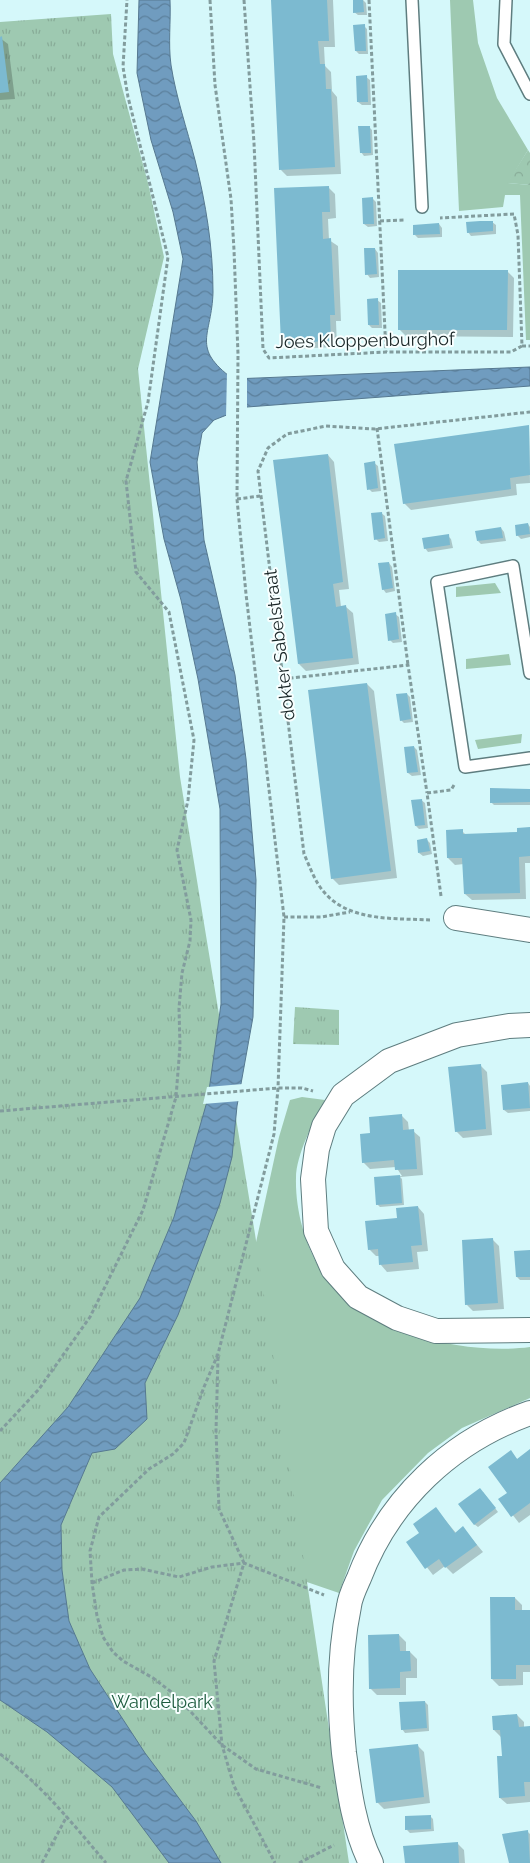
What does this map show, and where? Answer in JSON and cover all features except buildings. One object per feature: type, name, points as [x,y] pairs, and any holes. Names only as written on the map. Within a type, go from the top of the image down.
[{"type":"street","points":[[450,918],[530,930]]},
{"type":"street","points":[[530,1025],[509,1026],[457,1035],[388,1061],[343,1095],[324,1126],[317,1149],[313,1178],[316,1231],[333,1269],[358,1297],[397,1318],[436,1330],[530,1330]]},
{"type":"street","points":[[371,1863],[359,1832],[349,1786],[342,1730],[341,1674],[349,1605],[366,1560],[387,1520],[418,1484],[455,1451],[503,1423],[530,1413]]},
{"type":"lane","points":[[412,0],[422,207]]},
{"type":"lane","points":[[506,0],[504,44],[530,94]]},
{"type":"lane","points":[[530,673],[513,566],[437,582],[465,767],[530,758]]},
{"type":"path","points":[[0,1431],[39,1389],[90,1317],[143,1210],[176,1097],[180,1046],[179,1008],[182,973],[190,941],[191,920],[177,850],[188,800],[194,740],[169,612],[136,572],[126,481],[148,402],[168,257],[122,67],[127,0]]},
{"type":"path","points":[[210,0],[215,85],[231,198],[238,354],[237,499],[246,594],[284,917],[278,1088],[274,1134],[218,1354],[184,1443],[173,1454],[150,1469],[99,1517],[90,1551],[92,1583],[103,1637],[113,1652],[123,1661],[154,1678],[174,1694],[222,1745],[256,1769],[321,1788],[349,1786]]},
{"type":"path","name":"Joes Kloppenburghof","points":[[244,0],[254,143],[263,349],[269,358],[386,352],[511,352],[522,346],[530,346]]},
{"type":"path","points":[[369,0],[386,352]]},
{"type":"path","points":[[433,218],[514,214],[518,234],[522,346]]},
{"type":"path","points":[[380,221],[415,219]]},
{"type":"path","name":"dokter Sabelstraat","points":[[450,918],[431,920],[373,917],[350,912],[325,893],[304,854],[258,471],[268,448],[287,434],[326,426],[376,428],[530,412]]},
{"type":"path","points":[[376,428],[427,793],[450,918]]},
{"type":"path","points":[[237,499],[260,496]]},
{"type":"path","points":[[283,679],[408,664]]},
{"type":"path","points":[[427,793],[451,790],[465,767]]},
{"type":"path","points":[[284,917],[321,917],[350,912]]},
{"type":"path","points":[[0,1111],[266,1091],[278,1088],[302,1088]]},
{"type":"path","points":[[218,1354],[216,1432],[219,1508],[244,1563],[214,1662],[222,1745],[234,1786],[275,1863]]},
{"type":"path","points":[[92,1583],[124,1570],[142,1569],[179,1577],[212,1567],[244,1563],[349,1605]]},
{"type":"path","points":[[0,1754],[26,1773],[67,1816],[106,1863]]},
{"type":"path","points":[[42,1863],[67,1816]]},
{"type":"path","points":[[299,1863],[359,1832]]},
{"type":"green space","points":[[450,0],[473,0],[478,43],[497,98],[528,150],[508,183],[530,185],[530,340],[526,340],[520,195],[505,195],[503,207],[459,211]]},
{"type":"green space","name":"Wandelpark","points":[[111,14],[113,54],[148,183],[164,257],[138,369],[180,777],[255,1234],[349,1863],[0,1863],[0,22]]},
{"type":"green space","points":[[528,150],[530,153],[530,185],[507,183]]},
{"type":"green space","points":[[495,583],[501,593],[456,597],[456,587]]},
{"type":"green space","points":[[509,654],[511,665],[466,669],[466,659]]},
{"type":"green space","points":[[522,734],[521,743],[478,749],[475,740]]},
{"type":"green space","points":[[295,1007],[339,1010],[339,1045],[293,1044]]},
{"type":"green space","points":[[302,1097],[325,1100],[311,1127],[299,1159],[296,1178],[298,1207],[311,1252],[326,1279],[336,1290],[354,1306],[376,1319],[427,1339],[480,1348],[506,1349],[530,1347],[530,1398],[462,1428],[428,1453],[382,1500],[354,1551],[339,1593],[301,1580],[255,1247],[279,1137],[290,1100]]},
{"type":"water","points":[[139,0],[170,0],[171,65],[199,176],[210,242],[213,292],[206,340],[212,358],[220,368],[233,379],[530,367],[530,386],[247,407],[214,420],[202,433],[197,462],[204,540],[235,675],[246,759],[256,880],[253,1017],[237,1106],[232,1157],[220,1203],[178,1315],[145,1383],[147,1419],[115,1449],[92,1453],[61,1525],[62,1570],[69,1621],[90,1669],[145,1753],[196,1821],[221,1863],[169,1863],[112,1787],[47,1732],[0,1700],[0,1483],[68,1407],[140,1298],[174,1217],[208,1098],[221,1004],[220,809],[198,679],[181,600],[164,539],[150,462],[183,259],[173,212],[151,140],[137,73]]},
{"type":"pier","points":[[227,372],[233,376],[247,376],[247,410],[226,417]]},
{"type":"pier","points":[[243,1084],[240,1101],[203,1104],[207,1087]]}]
